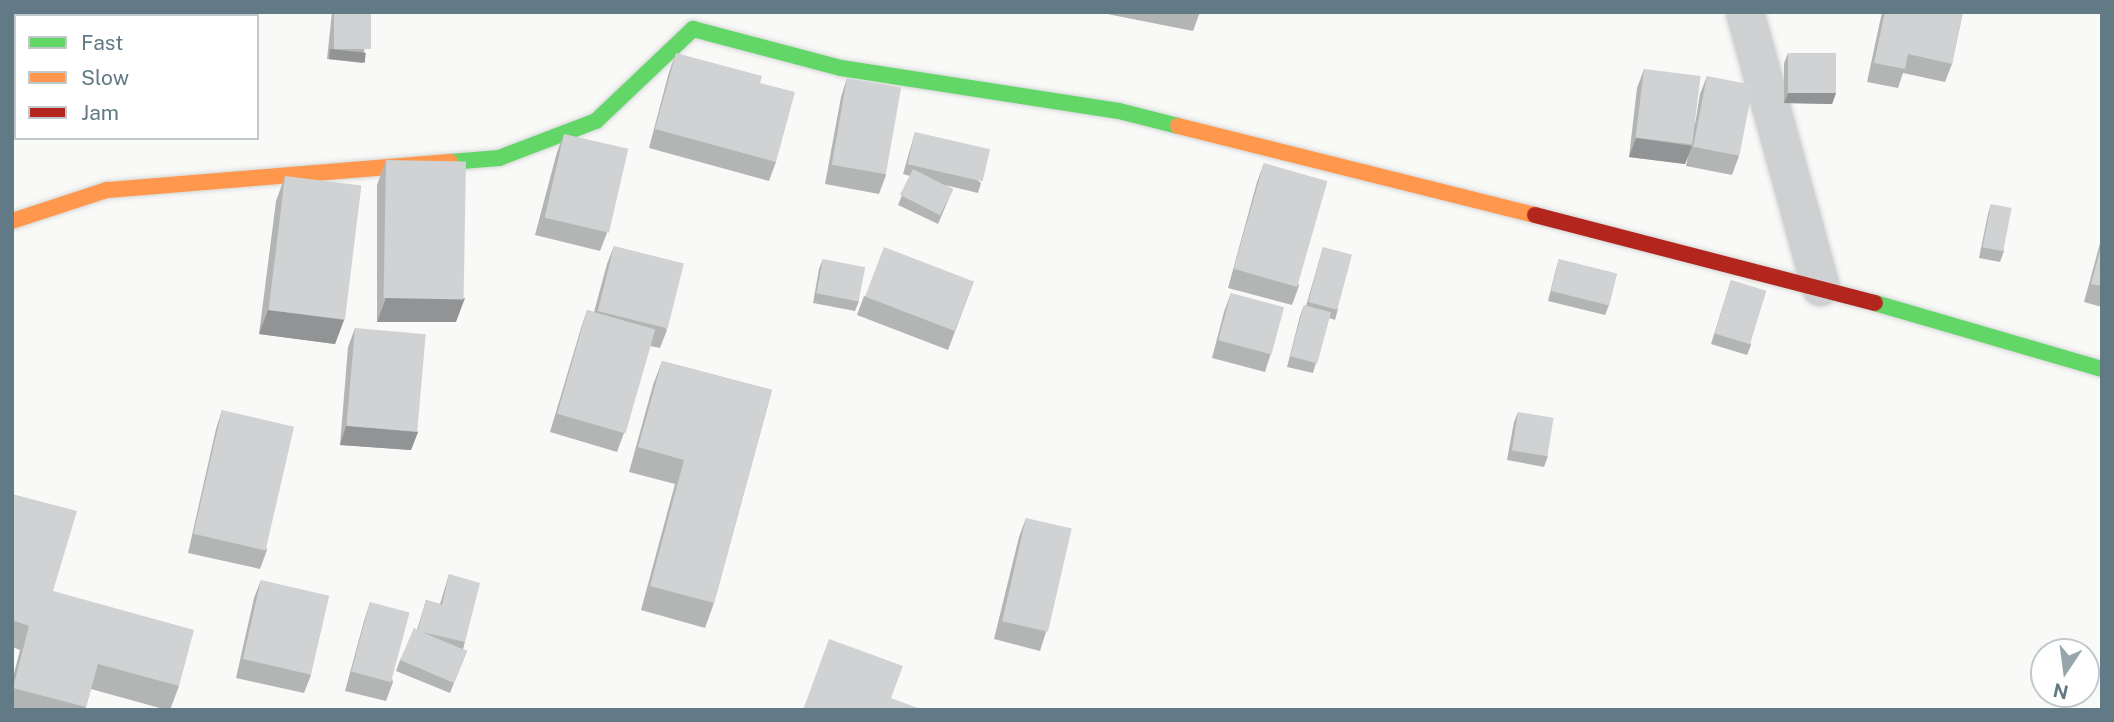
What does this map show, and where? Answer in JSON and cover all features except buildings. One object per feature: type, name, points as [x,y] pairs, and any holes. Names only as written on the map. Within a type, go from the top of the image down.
[{"type":"street","points":[[1745,12],[1821,287]]},
{"type":"street","points":[[12,220],[107,190],[499,159],[596,121],[693,20],[841,68],[1119,111],[1821,287],[2102,369]]},
{"type":"traffic: fast","points":[[450,162],[499,158],[596,121],[693,29],[841,68],[1119,111],[1178,126]]},
{"type":"traffic: fast","points":[[1875,303],[2102,369]]},
{"type":"traffic: slow","points":[[1178,126],[1535,215]]},
{"type":"traffic: slow","points":[[12,221],[107,190],[450,162]]},
{"type":"traffic: jam","points":[[1535,215],[1875,303]]}]
